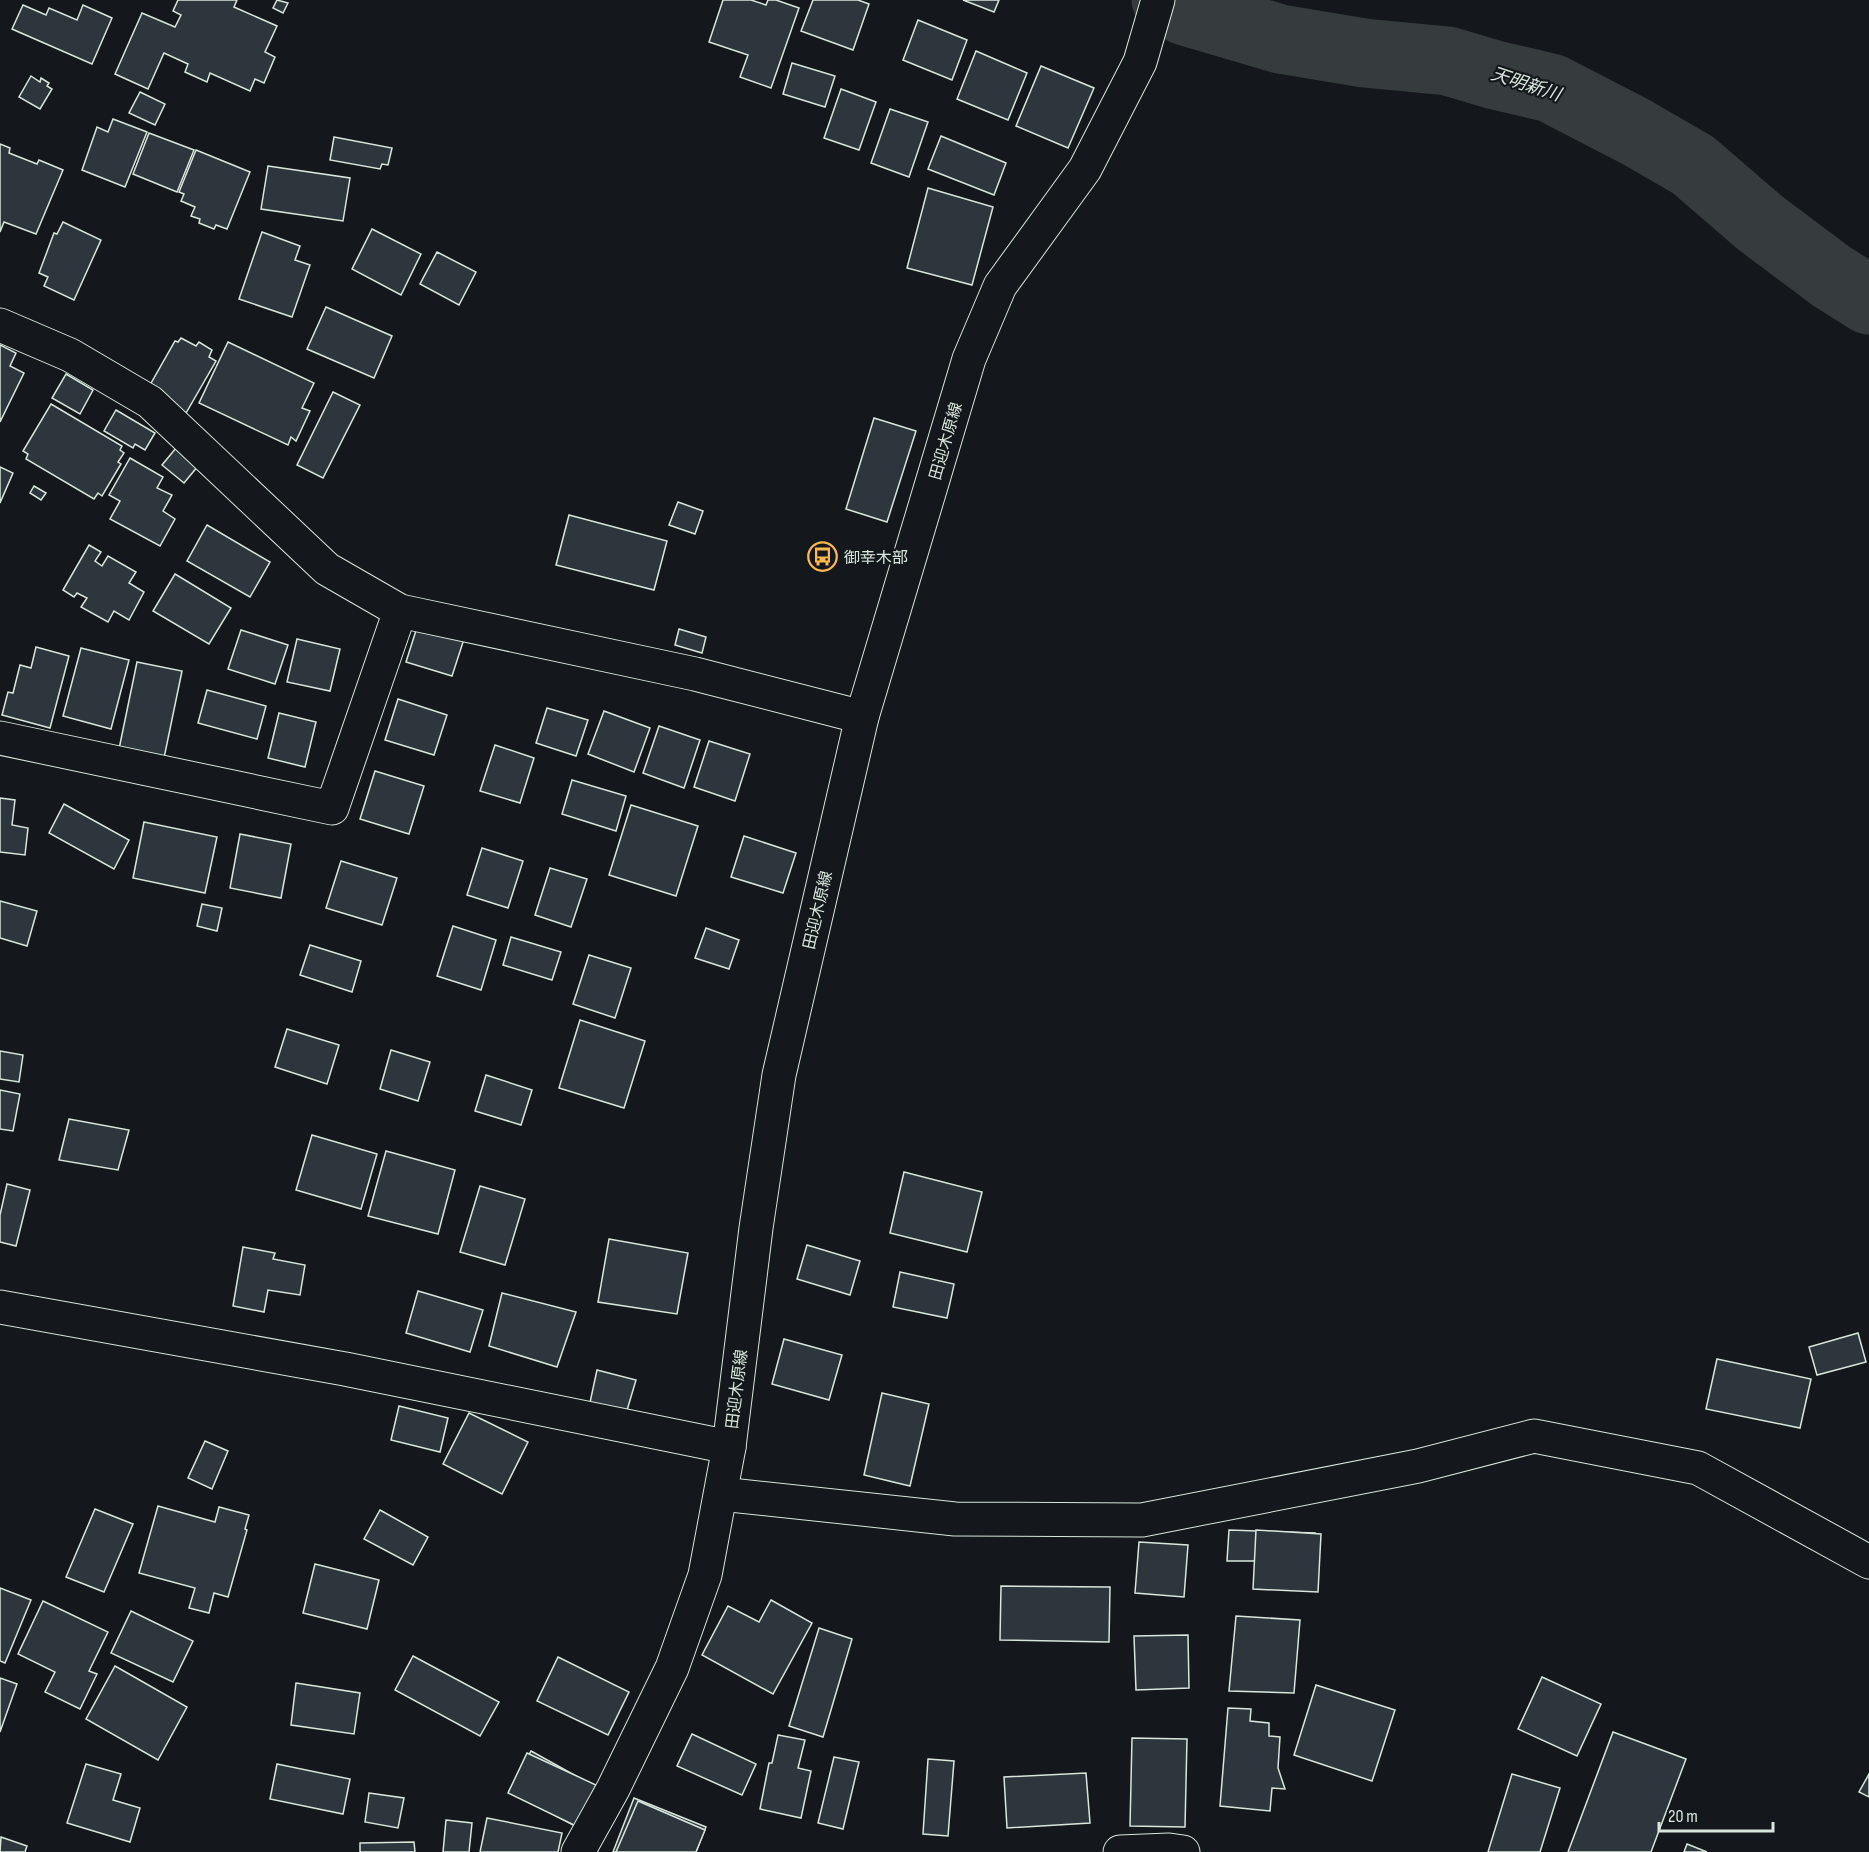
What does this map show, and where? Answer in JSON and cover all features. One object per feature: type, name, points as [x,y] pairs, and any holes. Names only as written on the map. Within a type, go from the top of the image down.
[{"type":"street","name":"田迎木原線","points":[[578,1852],[613,1789],[672,1668],[705,1575],[729,1447],[756,1228],[779,1075],[862,717],[974,348],[1000,286],[1085,169],[1140,62],[1154,15]]},
{"type":"street","points":[[0,325],[70,355],[150,402],[327,570],[400,611],[695,674],[862,717]]},
{"type":"street","points":[[0,738],[332,807],[400,611]]},
{"type":"street","points":[[0,1307],[357,1371],[729,1447]]},
{"type":"street","points":[[721,1494],[955,1519],[1142,1520],[1418,1466],[1534,1436],[1698,1468],[1869,1562]]},
{"type":"street","points":[[1120,1852],[1169,1850],[1183,1852]]},
{"type":"building","points":[[178,0],[237,0],[234,7],[277,26],[265,52],[275,57],[264,83],[255,79],[250,91],[210,73],[207,82],[185,72],[188,64],[164,53],[148,89],[115,74],[142,13],[175,27],[181,15],[173,11]]},
{"type":"building","points":[[277,0],[288,3],[283,13],[273,8]]},
{"type":"building","points":[[723,0],[751,0],[766,5],[768,0],[776,0],[799,8],[771,88],[740,77],[748,55],[709,42]]},
{"type":"building","points":[[813,0],[858,0],[869,4],[853,50],[801,31]]},
{"type":"building","points":[[963,0],[999,0],[994,12]]},
{"type":"building","points":[[23,5],[46,15],[49,8],[77,20],[83,5],[112,18],[92,64],[12,29]]},
{"type":"building","points":[[918,20],[967,40],[952,80],[903,60]]},
{"type":"building","points":[[976,51],[1027,73],[1008,120],[957,99]]},
{"type":"building","points":[[792,63],[835,76],[825,107],[783,94]]},
{"type":"building","points":[[1041,66],[1094,88],[1068,148],[1016,126]]},
{"type":"building","points":[[31,76],[40,82],[41,78],[49,83],[47,86],[52,89],[40,109],[19,97]]},
{"type":"building","points":[[841,89],[876,102],[859,150],[824,138]]},
{"type":"building","points":[[140,92],[165,104],[155,125],[129,113]]},
{"type":"building","points":[[890,109],[928,122],[909,177],[871,163]]},
{"type":"building","points":[[113,119],[147,132],[125,187],[82,170],[97,127],[108,132]]},
{"type":"building","points":[[149,133],[194,150],[177,192],[133,174]]},
{"type":"building","points":[[941,136],[1006,163],[994,195],[928,169]]},
{"type":"building","points":[[334,137],[392,148],[388,165],[382,164],[380,169],[330,160]]},
{"type":"building","points":[[0,144],[10,148],[9,153],[37,164],[39,160],[63,170],[36,234],[4,222],[0,232]]},
{"type":"building","points":[[196,150],[250,172],[227,229],[216,225],[214,229],[199,223],[200,219],[191,216],[195,207],[181,201],[184,194],[179,192]]},
{"type":"building","points":[[268,166],[350,178],[343,221],[261,209]]},
{"type":"building","points":[[928,188],[993,207],[972,285],[907,268]]},
{"type":"building","points":[[63,222],[101,240],[74,300],[44,286],[48,277],[39,273],[54,233],[57,234]]},
{"type":"building","points":[[372,229],[421,254],[401,295],[352,269]]},
{"type":"building","points":[[262,232],[300,246],[295,260],[310,265],[292,317],[239,299]]},
{"type":"building","points":[[437,252],[476,272],[459,305],[420,284]]},
{"type":"building","points":[[326,307],[392,336],[374,378],[307,349]]},
{"type":"building","points":[[181,338],[196,346],[199,342],[212,350],[209,357],[216,361],[186,413],[157,397],[150,385],[175,341],[178,342]]},
{"type":"building","points":[[228,342],[314,383],[302,408],[310,411],[296,441],[291,437],[288,445],[199,403]]},
{"type":"building","points":[[0,345],[16,353],[10,366],[24,373],[0,422]]},
{"type":"building","points":[[66,374],[93,390],[80,414],[52,398]]},
{"type":"building","points":[[333,392],[360,405],[323,478],[297,465]]},
{"type":"building","points":[[51,404],[122,446],[120,450],[124,453],[118,462],[121,464],[102,496],[98,493],[94,499],[26,459],[28,454],[23,451]]},
{"type":"building","points":[[116,410],[155,433],[145,450],[135,444],[133,448],[104,431]]},
{"type":"building","points":[[874,418],[916,431],[887,522],[846,509]]},
{"type":"building","points":[[176,448],[198,466],[184,483],[162,465]]},
{"type":"building","points":[[130,458],[163,477],[157,488],[172,495],[163,511],[175,519],[160,546],[110,519],[120,501],[109,495]]},
{"type":"building","points":[[0,467],[13,473],[0,503]]},
{"type":"building","points":[[34,486],[46,493],[41,500],[30,493]]},
{"type":"building","points":[[678,502],[703,511],[695,534],[669,525]]},
{"type":"building","points":[[569,515],[667,541],[654,590],[556,565]]},
{"type":"building","points":[[207,525],[270,562],[250,597],[187,561]]},
{"type":"building","points":[[89,545],[101,552],[95,561],[102,566],[108,556],[136,572],[129,583],[144,592],[129,620],[114,611],[108,622],[81,607],[87,598],[77,593],[74,597],[63,590]]},
{"type":"building","points":[[175,574],[231,608],[209,644],[153,611]]},
{"type":"building","points":[[419,621],[465,636],[452,676],[406,662]]},
{"type":"building","points":[[679,629],[706,637],[702,653],[675,645]]},
{"type":"building","points":[[241,630],[288,645],[275,684],[228,669]]},
{"type":"building","points":[[297,639],[340,649],[330,691],[287,682]]},
{"type":"building","points":[[36,647],[69,656],[50,728],[2,715],[8,692],[13,693],[20,665],[31,668]]},
{"type":"building","points":[[81,648],[129,660],[111,729],[63,716]]},
{"type":"building","points":[[137,662],[182,671],[164,758],[119,749]]},
{"type":"building","points":[[207,690],[266,706],[257,739],[198,723]]},
{"type":"building","points":[[398,699],[447,715],[434,755],[385,740]]},
{"type":"building","points":[[547,708],[588,720],[576,756],[536,743]]},
{"type":"building","points":[[604,711],[650,728],[634,772],[588,754]]},
{"type":"building","points":[[279,713],[316,722],[305,767],[268,758]]},
{"type":"building","points":[[659,726],[700,740],[684,788],[643,773]]},
{"type":"building","points":[[709,741],[750,754],[735,801],[694,787]]},
{"type":"building","points":[[495,745],[534,758],[520,803],[480,791]]},
{"type":"building","points":[[375,771],[424,786],[409,834],[360,819]]},
{"type":"building","points":[[572,780],[626,796],[616,831],[562,814]]},
{"type":"building","points":[[0,798],[15,800],[12,825],[28,828],[25,855],[0,852]]},
{"type":"building","points":[[64,804],[129,840],[114,869],[49,833]]},
{"type":"building","points":[[631,805],[698,826],[676,896],[609,875]]},
{"type":"building","points":[[144,822],[217,837],[205,893],[133,878]]},
{"type":"building","points":[[240,834],[291,844],[281,898],[230,888]]},
{"type":"building","points":[[744,836],[796,853],[783,893],[731,877]]},
{"type":"building","points":[[482,848],[523,861],[508,908],[467,895]]},
{"type":"building","points":[[341,861],[397,878],[382,925],[326,908]]},
{"type":"building","points":[[550,868],[587,879],[571,927],[535,915]]},
{"type":"building","points":[[0,901],[37,911],[27,946],[0,938]]},
{"type":"building","points":[[202,904],[222,908],[217,931],[197,926]]},
{"type":"building","points":[[453,926],[496,940],[481,990],[437,976]]},
{"type":"building","points":[[706,928],[739,940],[729,969],[695,958]]},
{"type":"building","points":[[511,937],[561,952],[552,980],[503,965]]},
{"type":"building","points":[[310,945],[361,961],[352,992],[300,975]]},
{"type":"building","points":[[589,955],[631,968],[615,1018],[573,1004]]},
{"type":"building","points":[[580,1020],[645,1041],[624,1108],[559,1088]]},
{"type":"building","points":[[287,1029],[339,1045],[327,1084],[275,1067]]},
{"type":"building","points":[[391,1050],[430,1062],[418,1101],[380,1089]]},
{"type":"building","points":[[0,1051],[23,1055],[19,1082],[0,1079]]},
{"type":"building","points":[[486,1075],[532,1090],[521,1125],[475,1111]]},
{"type":"building","points":[[0,1090],[20,1094],[13,1131],[0,1129]]},
{"type":"building","points":[[69,1119],[129,1130],[118,1170],[59,1160]]},
{"type":"building","points":[[312,1135],[377,1154],[361,1209],[296,1190]]},
{"type":"building","points":[[386,1151],[455,1170],[438,1234],[368,1216]]},
{"type":"building","points":[[904,1172],[982,1192],[967,1252],[890,1233]]},
{"type":"building","points":[[7,1184],[30,1190],[16,1246],[0,1242],[0,1215]]},
{"type":"building","points":[[480,1186],[525,1199],[505,1265],[460,1252]]},
{"type":"building","points":[[609,1239],[688,1253],[677,1314],[598,1302]]},
{"type":"building","points":[[807,1245],[860,1261],[850,1295],[797,1279]]},
{"type":"building","points":[[243,1247],[275,1253],[273,1259],[305,1265],[300,1295],[268,1290],[264,1312],[233,1306]]},
{"type":"building","points":[[900,1272],[954,1284],[947,1318],[893,1307]]},
{"type":"building","points":[[418,1291],[483,1310],[470,1352],[406,1333]]},
{"type":"building","points":[[502,1293],[576,1312],[557,1367],[489,1346]]},
{"type":"building","points":[[1858,1333],[1866,1362],[1817,1375],[1809,1347]]},
{"type":"building","points":[[784,1339],[842,1355],[829,1400],[772,1384]]},
{"type":"building","points":[[1717,1359],[1811,1379],[1800,1428],[1706,1409]]},
{"type":"building","points":[[597,1370],[636,1380],[625,1417],[589,1407]]},
{"type":"building","points":[[882,1393],[929,1404],[910,1486],[864,1475]]},
{"type":"building","points":[[399,1406],[448,1418],[440,1452],[391,1440]]},
{"type":"building","points":[[469,1413],[528,1442],[502,1494],[443,1464]]},
{"type":"building","points":[[205,1441],[228,1451],[212,1489],[188,1478]]},
{"type":"building","points":[[158,1506],[215,1522],[219,1507],[249,1515],[228,1597],[214,1593],[209,1613],[189,1608],[195,1588],[139,1573]]},
{"type":"building","points":[[95,1509],[133,1524],[104,1592],[66,1577]]},
{"type":"building","points":[[380,1510],[428,1537],[413,1565],[364,1539]]},
{"type":"building","points":[[1229,1530],[1315,1533],[1314,1590],[1256,1588],[1257,1561],[1227,1561]]},
{"type":"building","points":[[1256,1530],[1321,1534],[1318,1592],[1253,1589]]},
{"type":"building","points":[[1139,1542],[1188,1545],[1184,1597],[1135,1593]]},
{"type":"building","points":[[315,1564],[379,1580],[367,1629],[303,1613]]},
{"type":"building","points":[[1001,1586],[1110,1587],[1109,1642],[1000,1640]]},
{"type":"building","points":[[0,1588],[31,1600],[5,1663],[0,1661]]},
{"type":"building","points":[[771,1600],[812,1623],[773,1694],[702,1655],[728,1606],[759,1622]]},
{"type":"building","points":[[43,1601],[108,1632],[89,1671],[97,1674],[80,1709],[45,1692],[55,1672],[18,1654]]},
{"type":"building","points":[[131,1611],[193,1641],[173,1682],[111,1653]]},
{"type":"building","points":[[1236,1616],[1300,1620],[1294,1693],[1229,1691]]},
{"type":"building","points":[[819,1628],[852,1639],[823,1737],[789,1726]]},
{"type":"building","points":[[1188,1635],[1189,1688],[1136,1690],[1134,1636]]},
{"type":"building","points":[[413,1656],[499,1702],[480,1736],[395,1690]]},
{"type":"building","points":[[558,1657],[629,1692],[608,1735],[537,1701]]},
{"type":"building","points":[[115,1666],[187,1707],[158,1760],[86,1719]]},
{"type":"building","points":[[1542,1677],[1601,1704],[1577,1756],[1518,1729]]},
{"type":"building","points":[[0,1678],[17,1684],[0,1732]]},
{"type":"building","points":[[296,1683],[360,1693],[354,1734],[291,1725]]},
{"type":"building","points":[[1316,1685],[1395,1710],[1372,1781],[1294,1755]]},
{"type":"building","points":[[1228,1708],[1251,1709],[1250,1721],[1269,1723],[1269,1736],[1280,1737],[1278,1768],[1285,1789],[1272,1788],[1270,1811],[1220,1806]]},
{"type":"building","points":[[1613,1732],[1686,1759],[1651,1852],[1568,1852]]},
{"type":"building","points":[[692,1734],[756,1764],[742,1795],[677,1766]]},
{"type":"building","points":[[778,1735],[805,1740],[798,1768],[811,1771],[801,1818],[760,1809],[769,1763],[772,1763]]},
{"type":"building","points":[[1132,1738],[1187,1739],[1185,1827],[1130,1826]]},
{"type":"building","points":[[531,1751],[596,1787],[575,1826],[509,1791]]},
{"type":"building","points":[[527,1753],[596,1785],[576,1826],[508,1793]]},
{"type":"building","points":[[834,1757],[859,1762],[843,1829],[818,1823]]},
{"type":"building","points":[[928,1759],[954,1761],[948,1836],[923,1834]]},
{"type":"building","points":[[86,1764],[121,1774],[113,1800],[140,1808],[130,1842],[67,1823]]},
{"type":"building","points":[[277,1764],[350,1779],[343,1814],[270,1799]]},
{"type":"building","points":[[1086,1773],[1090,1823],[1007,1828],[1004,1777]]},
{"type":"building","points":[[1512,1774],[1560,1788],[1540,1852],[1488,1852]]},
{"type":"building","points":[[1869,1774],[1869,1797],[1859,1792]]},
{"type":"building","points":[[369,1793],[404,1798],[398,1828],[365,1822]]},
{"type":"building","points":[[634,1798],[706,1827],[696,1852],[613,1852]]},
{"type":"building","points":[[638,1801],[705,1830],[696,1852],[616,1852]]},
{"type":"building","points":[[487,1818],[562,1833],[558,1852],[480,1852]]},
{"type":"building","points":[[446,1820],[472,1823],[469,1852],[443,1852]]},
{"type":"building","points":[[1,1837],[27,1846],[25,1852],[0,1852]]},
{"type":"building","points":[[414,1842],[415,1852],[360,1852],[360,1843]]},
{"type":"building","points":[[1687,1844],[1707,1852],[1684,1852]]},
{"type":"waterway","name":"天明新川","points":[[1166,0],[1185,11],[1280,39],[1364,53],[1448,61],[1551,88],[1636,132],[1693,165],[1759,222],[1831,276],[1869,300]]},
{"type":"place","name":"御幸木部","points":[[823,557]]}]
